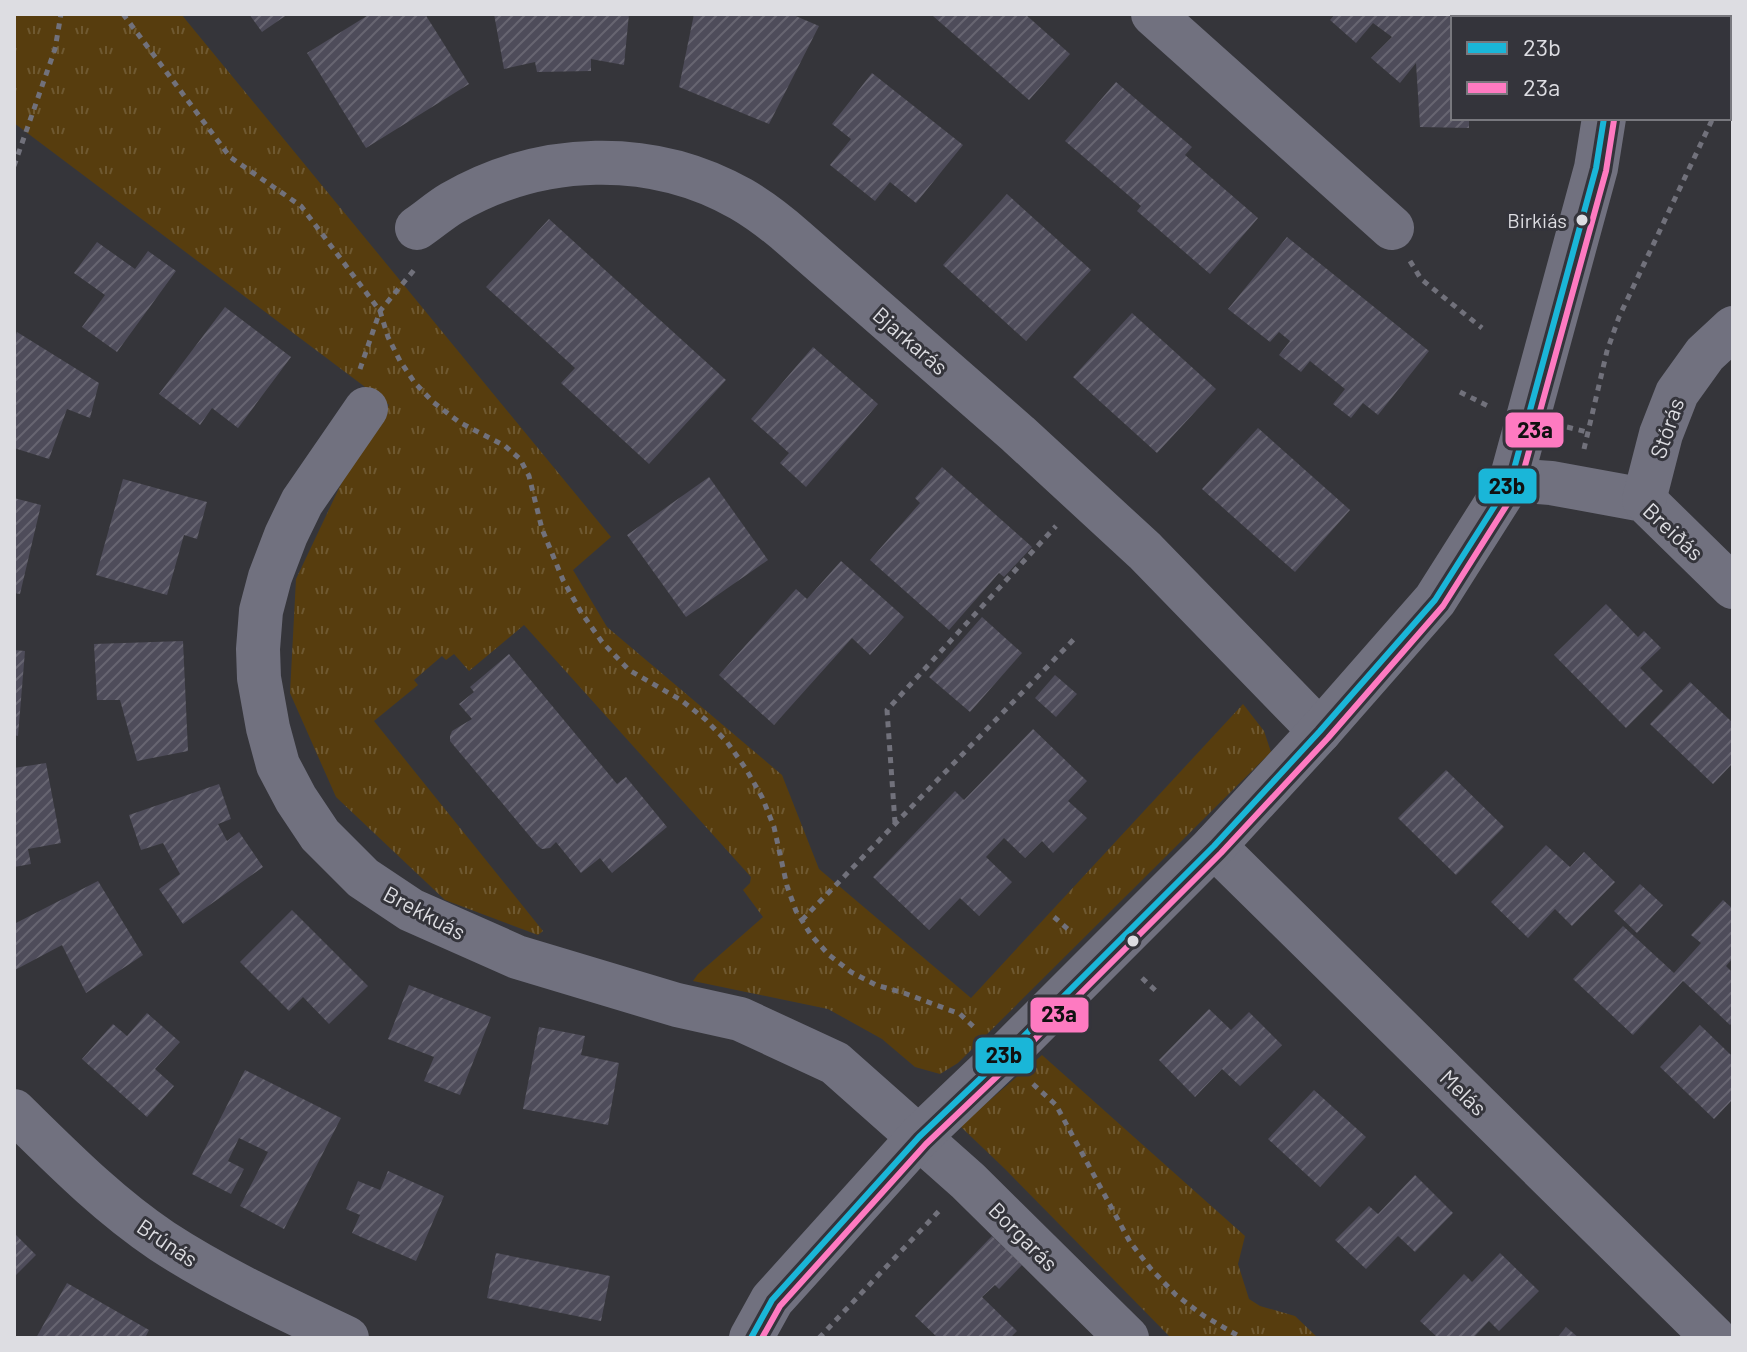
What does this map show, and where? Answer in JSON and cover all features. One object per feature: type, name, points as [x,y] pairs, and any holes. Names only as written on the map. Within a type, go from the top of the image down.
[{"type":"street","points":[[1153,14],[1392,228]]},
{"type":"street","points":[[751,1338],[772,1300],[919,1137],[1214,846],[1435,600],[1511,480],[1596,168],[1604,120]]},
{"type":"street","name":"Bjarkarás","points":[[417,228],[451,204],[488,185],[528,171],[569,163],[645,165],[710,183],[741,199],[778,224],[1018,434],[1145,551],[1320,731]]},
{"type":"street","name":"Stórás","points":[[1644,500],[1661,434],[1677,393],[1705,354],[1733,328]]},
{"type":"street","name":"Brekkuás","points":[[366,409],[302,502],[270,577],[261,611],[259,678],[268,728],[278,765],[320,835],[363,878],[411,910],[503,951],[677,1005],[740,1019],[835,1063],[919,1137]]},
{"type":"street","name":"Breiðás","points":[[1511,480],[1551,483],[1644,500],[1733,587]]},
{"type":"street","name":"Melás","points":[[1214,846],[1714,1338]]},
{"type":"street","name":"Brúnás","points":[[14,1111],[93,1188],[160,1240],[228,1281],[347,1338]]},
{"type":"street","name":"Borgarás","points":[[919,1137],[968,1181],[1127,1338]]},
{"type":"path","points":[[14,166],[55,49],[61,14]]},
{"type":"path","points":[[123,14],[230,157],[301,206],[380,311],[388,337],[415,383],[459,422],[505,446],[520,459],[529,476],[542,529],[563,580],[602,642],[629,670],[655,683],[705,719],[727,742],[746,769],[774,827],[796,911],[811,935],[829,955],[851,972],[876,985],[960,1014],[979,1032]]},
{"type":"path","points":[[1583,454],[1607,351],[1619,317],[1712,120]]},
{"type":"path","points":[[366,409],[360,368],[380,311],[418,265],[417,228]]},
{"type":"path","points":[[1392,228],[1421,279],[1482,328]]},
{"type":"path","points":[[895,823],[887,710],[1084,495]]},
{"type":"path","points":[[802,920],[1077,636]]},
{"type":"path","points":[[1031,1082],[1056,1105],[1130,1242],[1151,1269],[1176,1295],[1242,1338]]},
{"type":"path","points":[[819,1338],[968,1181]]},
{"type":"green space","points":[[14,14],[181,14],[611,537],[573,570],[607,627],[782,775],[819,869],[971,998],[1243,704],[1264,731],[1271,752],[958,1063],[940,1074],[915,1067],[882,1039],[828,1009],[693,981],[763,917],[743,890],[751,877],[524,625],[469,671],[454,654],[446,660],[442,656],[414,680],[418,685],[374,721],[543,931],[538,935],[445,900],[336,797],[290,693],[296,579],[342,482],[389,405],[14,123]]},
{"type":"green space","points":[[1042,1055],[1245,1236],[1238,1264],[1249,1299],[1260,1306],[1295,1316],[1318,1338],[1171,1338],[960,1126]]},
{"type":"building","points":[[249,14],[288,14],[262,32]]},
{"type":"building","points":[[370,14],[425,14],[469,84],[366,148],[307,53]]},
{"type":"building","points":[[494,14],[629,14],[624,65],[591,59],[591,71],[537,72],[535,62],[504,69]]},
{"type":"building","points":[[694,14],[791,14],[819,26],[769,124],[679,87]]},
{"type":"building","points":[[1025,14],[1070,54],[1029,100],[933,16]]},
{"type":"building","points":[[1335,14],[1448,14],[1451,17],[1451,120],[1469,120],[1469,128],[1420,127],[1416,63],[1400,83],[1371,58],[1392,37],[1373,23],[1356,43],[1330,20]]},
{"type":"building","points":[[872,73],[963,145],[916,203],[890,182],[875,201],[830,165],[851,139],[832,124]]},
{"type":"building","points":[[1116,82],[1192,147],[1185,155],[1258,218],[1210,274],[1137,211],[1141,206],[1065,141]]},
{"type":"building","points":[[1007,194],[1091,270],[1026,341],[943,265]]},
{"type":"building","points":[[549,219],[726,380],[649,464],[561,383],[575,368],[486,287]]},
{"type":"building","points":[[1287,237],[1429,351],[1378,415],[1363,403],[1351,418],[1333,404],[1345,389],[1310,361],[1301,372],[1279,355],[1290,341],[1279,332],[1270,342],[1228,309]]},
{"type":"building","points":[[97,242],[135,269],[148,251],[176,271],[117,352],[82,327],[105,295],[74,273]]},
{"type":"building","points":[[225,307],[291,357],[238,428],[212,408],[200,425],[159,394]]},
{"type":"building","points":[[1132,313],[1216,389],[1157,453],[1073,377]]},
{"type":"building","points":[[17,332],[99,383],[90,418],[67,409],[49,459],[14,448],[14,340]]},
{"type":"building","points":[[813,347],[878,404],[806,487],[780,463],[789,453],[751,419]]},
{"type":"building","points":[[1258,428],[1350,510],[1295,572],[1202,489]]},
{"type":"building","points":[[942,467],[1032,547],[1004,577],[999,573],[949,630],[870,560],[920,503],[915,498]]},
{"type":"building","points":[[709,477],[768,560],[686,617],[627,535]]},
{"type":"building","points":[[123,479],[207,502],[197,539],[184,535],[167,595],[96,575]]},
{"type":"building","points":[[14,498],[41,505],[20,594],[14,593]]},
{"type":"building","points":[[841,561],[904,617],[870,655],[852,638],[774,725],[719,675],[796,589],[807,599]]},
{"type":"building","points":[[1606,604],[1638,637],[1644,631],[1661,648],[1640,668],[1663,691],[1626,728],[1554,655]]},
{"type":"building","points":[[982,617],[1022,653],[970,712],[929,677]]},
{"type":"building","points":[[183,641],[188,751],[137,761],[120,700],[97,700],[94,644]]},
{"type":"building","points":[[14,650],[25,651],[18,736],[14,735]]},
{"type":"building","points":[[509,654],[617,784],[626,777],[667,827],[612,873],[600,858],[581,873],[556,842],[550,848],[538,846],[450,741],[452,731],[472,719],[459,704],[474,692],[470,687]]},
{"type":"building","points":[[1055,675],[1077,694],[1056,717],[1035,698]]},
{"type":"building","points":[[1690,682],[1733,723],[1733,763],[1713,784],[1650,724]]},
{"type":"building","points":[[1033,729],[1087,781],[1068,801],[1087,818],[1053,853],[1042,841],[1025,858],[1004,838],[986,857],[1012,882],[979,916],[960,898],[929,930],[873,877],[955,791],[964,800]]},
{"type":"building","points":[[46,763],[61,843],[28,849],[31,864],[14,867],[14,768]]},
{"type":"building","points":[[1446,770],[1504,827],[1456,875],[1398,818]]},
{"type":"building","points":[[219,784],[231,819],[218,824],[227,841],[239,832],[263,867],[183,924],[159,889],[180,874],[163,843],[141,850],[129,815]]},
{"type":"building","points":[[1546,845],[1570,867],[1584,852],[1615,882],[1572,926],[1555,909],[1528,938],[1491,902]]},
{"type":"building","points":[[98,881],[143,955],[86,993],[62,945],[15,970],[14,924]]},
{"type":"building","points":[[1640,884],[1663,905],[1637,933],[1614,911]]},
{"type":"building","points":[[1723,900],[1733,909],[1733,958],[1726,966],[1733,973],[1733,1022],[1730,1025],[1683,981],[1633,1035],[1573,979],[1623,926],[1674,973],[1701,943],[1691,935]]},
{"type":"building","points":[[292,910],[368,986],[329,1024],[303,997],[289,1011],[240,962]]},
{"type":"building","points":[[409,985],[491,1017],[460,1095],[424,1081],[434,1057],[388,1039]]},
{"type":"building","points":[[1209,1009],[1231,1030],[1249,1012],[1282,1045],[1240,1086],[1222,1069],[1195,1097],[1159,1060]]},
{"type":"building","points":[[147,1013],[180,1042],[155,1069],[174,1086],[147,1117],[82,1059],[113,1024],[127,1036]]},
{"type":"building","points":[[1700,1025],[1733,1057],[1733,1099],[1714,1119],[1660,1067]]},
{"type":"building","points":[[539,1027],[585,1036],[581,1055],[619,1063],[608,1125],[523,1109]]},
{"type":"building","points":[[245,1070],[341,1118],[284,1229],[240,1206],[268,1152],[239,1138],[228,1161],[244,1169],[231,1194],[192,1174]]},
{"type":"building","points":[[1314,1090],[1366,1137],[1320,1187],[1268,1139]]},
{"type":"building","points":[[388,1171],[444,1196],[416,1261],[352,1233],[360,1215],[346,1209],[358,1181],[380,1190]]},
{"type":"building","points":[[1415,1175],[1453,1213],[1415,1252],[1398,1236],[1366,1269],[1335,1240],[1369,1206],[1378,1214]]},
{"type":"building","points":[[14,1233],[36,1255],[14,1277]]},
{"type":"building","points":[[992,1236],[1022,1265],[999,1289],[995,1285],[982,1297],[1017,1331],[1010,1338],[935,1338],[915,1316]]},
{"type":"building","points":[[496,1253],[610,1276],[601,1321],[487,1298]]},
{"type":"building","points":[[1500,1253],[1539,1291],[1499,1331],[1489,1321],[1473,1338],[1438,1338],[1420,1321],[1464,1274],[1472,1282]]},
{"type":"building","points":[[67,1283],[149,1330],[145,1338],[36,1338]]},
{"type":"building","points":[[1566,1327],[1579,1338],[1557,1338]]},
{"type":"transit line","name":"23b","points":[[751,1338],[772,1300],[919,1137],[1214,846],[1435,600],[1511,480],[1596,168],[1604,120]]},
{"type":"transit line","name":"23a","points":[[762,1338],[780,1306],[926,1144],[1221,853],[1328,738],[1443,606],[1520,484],[1606,171],[1614,120]]},
{"type":"place","name":"Birkiás","points":[[1582,220]]}]
